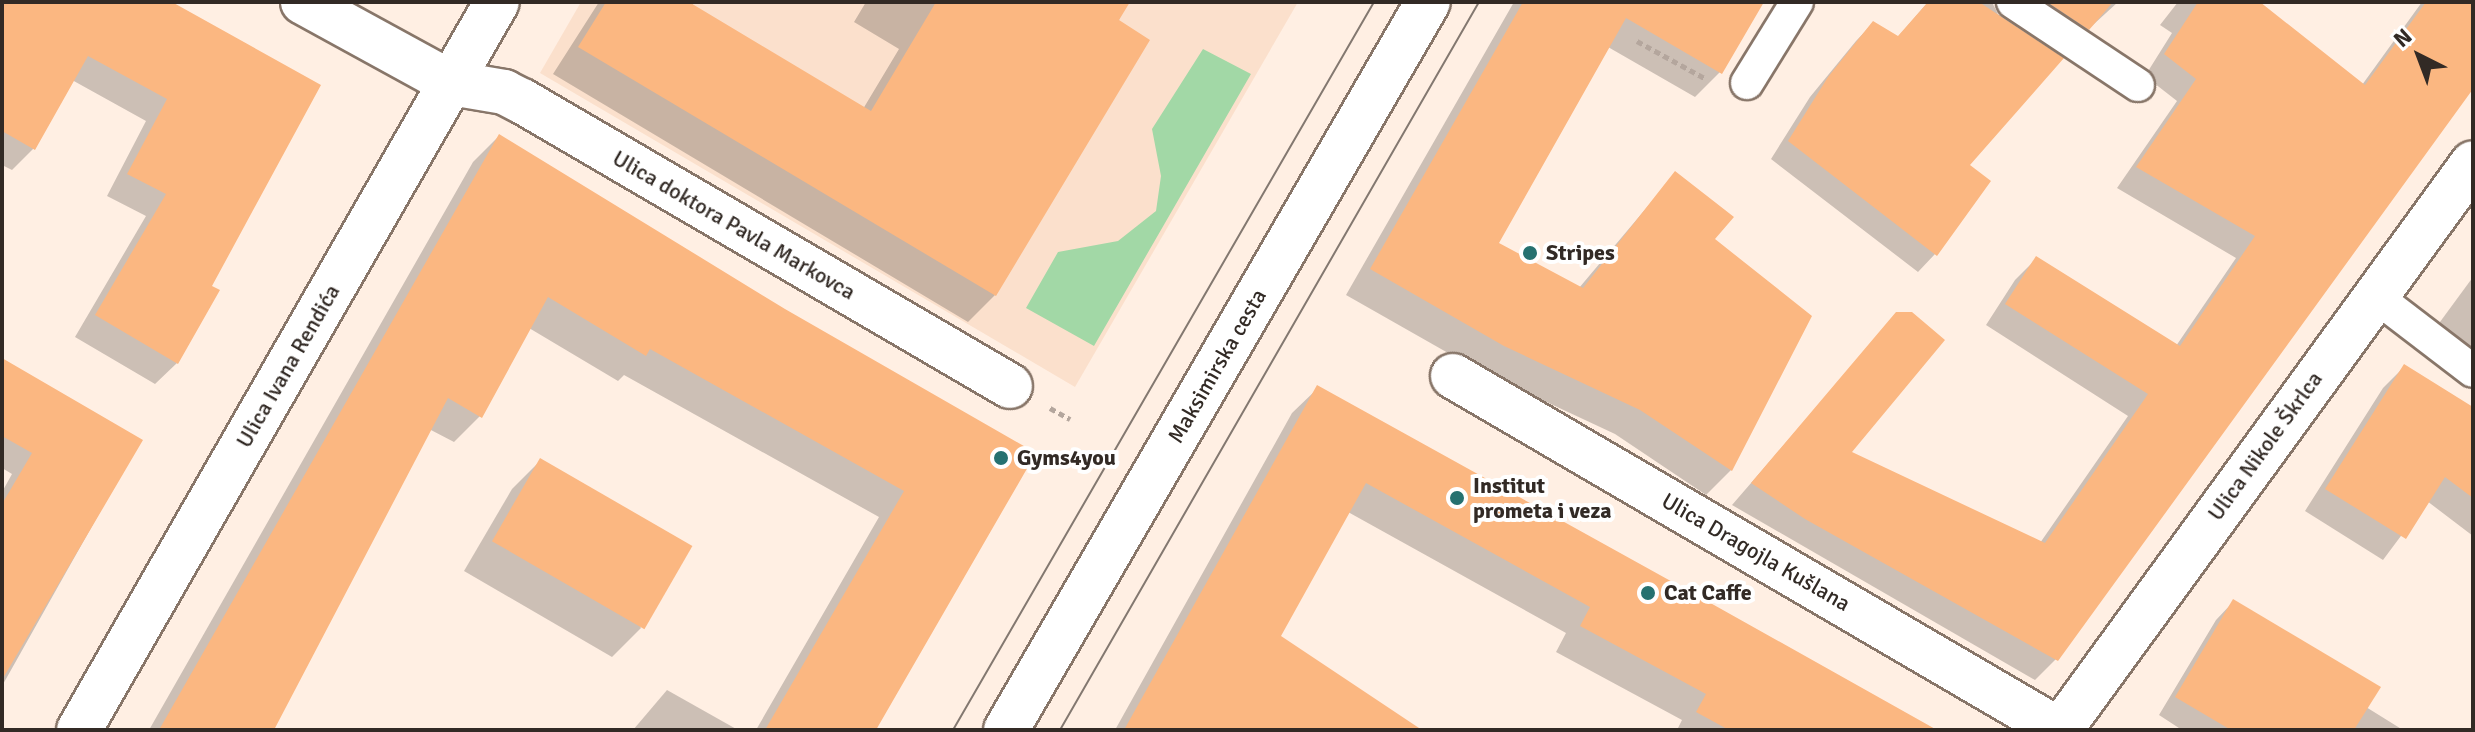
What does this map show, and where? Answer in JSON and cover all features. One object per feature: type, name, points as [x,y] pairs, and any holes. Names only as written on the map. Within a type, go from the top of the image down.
[{"type":"street","name":"Ulica doktora Pavla Markovca","points":[[303,2],[451,83],[522,101],[1010,386]]},
{"type":"street","name":"Ulica Ivana Rendića","points":[[79,730],[497,2]]},
{"type":"street","name":"Maksimirska cesta","points":[[1006,730],[1428,2]]},
{"type":"street","name":"Ulica Nikole Škrlca","points":[[2060,730],[2473,163]]},
{"type":"street","name":"Ulica Dragojla Kušlana","points":[[1453,376],[2060,730]]},
{"type":"lane","points":[[1747,83],[1797,2]]},
{"type":"lane","points":[[2013,2],[2138,85]]},
{"type":"lane","points":[[2375,296],[2473,371]]},
{"type":"path","points":[[1637,41],[1728,91],[1747,83]]},
{"type":"shaded area","points":[[581,2],[1298,2],[1075,387],[540,73]]},
{"type":"green space","points":[[1203,49],[1251,74],[1094,346],[1026,308],[1058,252],[1118,241],[1156,211],[1161,176],[1152,129]]},
{"type":"building","points":[[2,2],[172,2],[321,85],[212,286],[220,290],[178,364],[95,315],[166,194],[127,174],[167,99],[88,56],[35,150],[2,131]]},
{"type":"building","points":[[606,2],[689,2],[871,111],[936,2],[1130,2],[1119,20],[1150,40],[996,296],[578,47]]},
{"type":"building","points":[[1523,2],[1764,2],[1722,74],[1626,18],[1499,243],[1583,288],[1675,171],[1734,217],[1715,239],[1812,316],[1732,471],[1640,410],[1504,346],[1370,269]]},
{"type":"building","points":[[1928,2],[1979,2],[2064,58],[1970,165],[1991,181],[1937,256],[1788,141],[1828,77],[1873,21],[1898,36]]},
{"type":"building","points":[[2047,2],[2113,2],[2089,30]]},
{"type":"building","points":[[2198,2],[2260,2],[2365,85],[2426,2],[2473,2],[2473,89],[2058,661],[1805,519],[1751,483],[1896,312],[1912,312],[1945,340],[1852,452],[2045,543],[2148,394],[2005,304],[2036,256],[2180,346],[2255,236],[2136,167],[2196,79],[2164,54]]},
{"type":"building","points":[[499,134],[785,309],[1036,453],[876,730],[765,730],[904,491],[650,349],[646,356],[548,297],[482,418],[448,398],[274,730],[159,730]]},
{"type":"building","points":[[2,358],[143,440],[2,680],[2,504],[32,453],[2,436]]},
{"type":"building","points":[[2404,364],[2473,407],[2473,498],[2445,477],[2406,539],[2325,489]]},
{"type":"building","points":[[1317,385],[1937,730],[1729,730],[1696,712],[1706,694],[1580,626],[1590,607],[1366,483],[1281,636],[1422,730],[1124,730]]},
{"type":"building","points":[[540,458],[692,546],[644,629],[492,541]]},
{"type":"building","points":[[2233,599],[2381,687],[2354,730],[2231,730],[2175,697]]},
{"type":"tram line","points":[[953,730],[1374,2]]},
{"type":"tram line","points":[[1060,730],[1479,2]]},
{"type":"place","name":"Stripes","points":[[1530,253]]},
{"type":"place","name":"Gyms4you","points":[[1001,458]]},
{"type":"place","name":"Institut prometa i veza","points":[[1457,498]]},
{"type":"place","name":"Cat Caffe","points":[[1648,593]]}]
